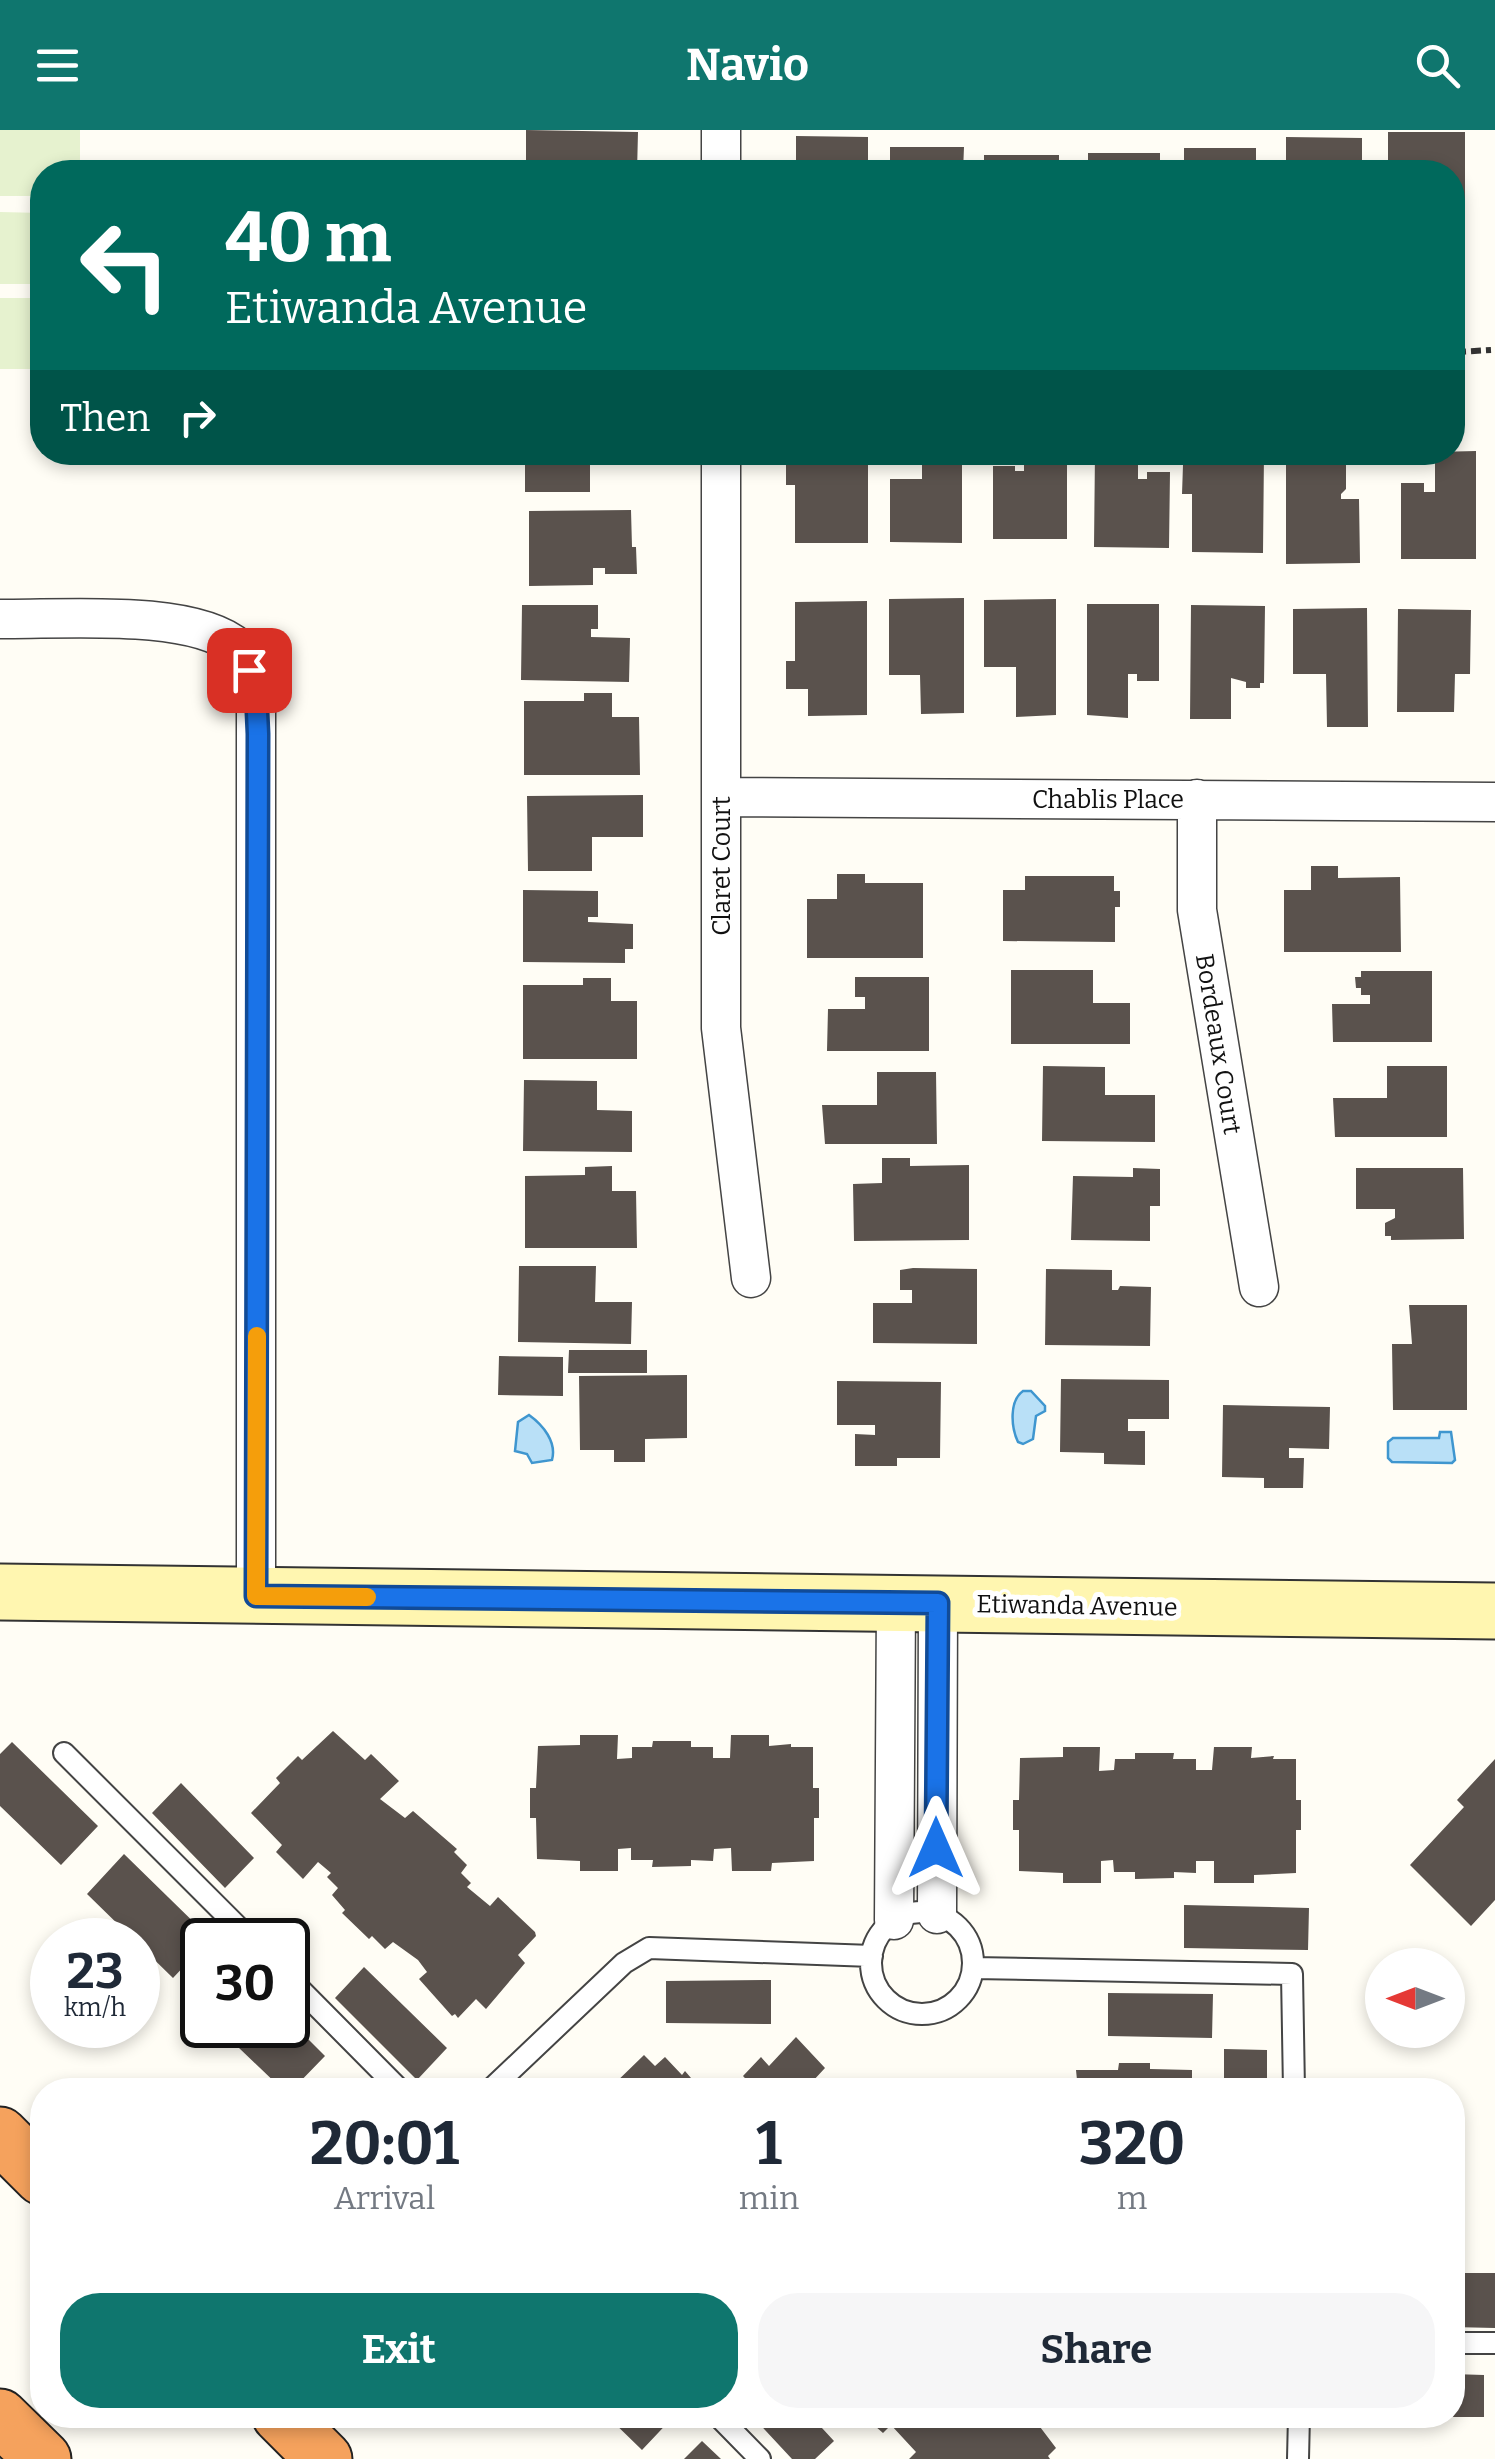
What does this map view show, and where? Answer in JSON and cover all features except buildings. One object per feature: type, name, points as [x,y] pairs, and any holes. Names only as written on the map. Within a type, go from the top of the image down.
[{"type":"highway","points":[[0,2135],[30,2165]]},
{"type":"highway","points":[[0,2417],[42,2459]]},
{"type":"highway","points":[[293,2428],[324,2459]]},
{"type":"main road","name":"Etiwanda Avenue","points":[[0,1592],[1495,1611]]},
{"type":"street","points":[[720,130],[720,160]]},
{"type":"street","name":"Claret Court","points":[[720,465],[720,1028],[751,1278]]},
{"type":"street","points":[[0,619],[177,621],[215,632],[242,650],[256,690],[256,1596]]},
{"type":"street","name":"Chablis Place","points":[[720,797],[1495,802]]},
{"type":"street","name":"Bordeaux Court","points":[[1197,799],[1198,910],[1260,1286]]},
{"type":"street","points":[[917,1603],[937,1914]]},
{"type":"street","points":[[894,1920],[917,1603]]},
{"type":"lane","points":[[64,1753],[229,1918]]},
{"type":"lane","points":[[922,1912],[937,1914],[965,1934],[972,1950],[973,1968],[962,1995],[951,2005],[924,2014],[908,2012],[884,1997],[872,1971],[875,1942],[894,1920],[922,1912]]},
{"type":"lane","points":[[503,2078],[624,1964],[649,1948],[872,1956]]},
{"type":"lane","points":[[973,1968],[1292,1974],[1294,2078]]},
{"type":"lane","points":[[310,1999],[388,2078]]},
{"type":"lane","points":[[1465,2343],[1495,2343]]},
{"type":"lane","points":[[730,2428],[760,2459]]},
{"type":"lane","points":[[1298,2459],[1299,2428]]},
{"type":"path","points":[[1465,351],[1490,350]]},
{"type":"green space","points":[[0,130],[80,130],[80,160],[30,160],[30,196],[0,196]]},
{"type":"green space","points":[[0,212],[30,213],[30,284],[0,284]]},
{"type":"green space","points":[[0,298],[30,298],[30,369],[0,369]]},
{"type":"water","points":[[1023,1391],[1031,1391],[1045,1411],[1036,1416],[1033,1439],[1023,1444],[1018,1442],[1013,1415],[1015,1401]]},
{"type":"water","points":[[529,1415],[548,1434],[552,1460],[532,1463],[527,1454],[515,1451],[518,1422]]},
{"type":"water","points":[[1440,1432],[1451,1432],[1455,1460],[1452,1463],[1392,1462],[1388,1458],[1388,1442],[1393,1438],[1439,1438]]},
{"type":"slow traffic","points":[[257,1336],[256,1596],[367,1597]]},
{"type":"route","points":[[249,670],[256,690],[258,734],[256,1596],[938,1603],[936,1848]]}]
